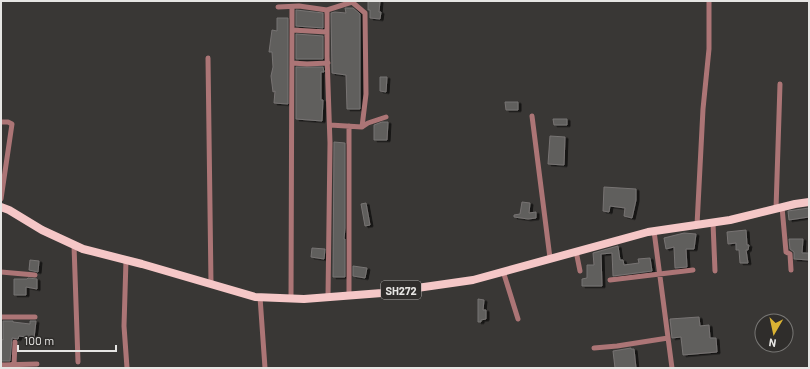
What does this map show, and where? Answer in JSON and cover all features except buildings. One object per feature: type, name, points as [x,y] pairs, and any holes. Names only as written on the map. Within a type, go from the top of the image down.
[{"type":"main road","name":"SH272","points":[[1,207],[9,210],[42,230],[82,249],[255,297],[304,299],[382,293],[473,280],[654,231],[730,220],[809,202]]},
{"type":"street","points":[[697,225],[709,49],[709,1]]},
{"type":"street","points":[[278,8],[299,6],[327,10],[352,2],[366,13],[366,94],[362,127]]},
{"type":"street","points":[[291,299],[292,7]]},
{"type":"street","points":[[327,10],[330,125],[328,297]]},
{"type":"street","points":[[292,30],[327,32]]},
{"type":"street","points":[[208,58],[211,284]]},
{"type":"street","points":[[292,63],[328,63]]},
{"type":"street","points":[[780,84],[779,208],[786,252],[790,254],[791,270]]},
{"type":"street","points":[[532,116],[550,258]]},
{"type":"street","points":[[330,125],[362,127],[368,123],[386,117]]},
{"type":"street","points":[[1,122],[8,122],[12,124],[1,200]]},
{"type":"street","points":[[349,126],[349,295]]},
{"type":"street","points":[[713,223],[715,271]]},
{"type":"street","points":[[654,231],[672,368]]},
{"type":"street","points":[[74,245],[78,362]]},
{"type":"street","points":[[576,251],[580,271]]},
{"type":"street","points":[[126,260],[124,326],[126,368]]},
{"type":"street","points":[[610,280],[693,270]]},
{"type":"street","points":[[503,271],[518,319]]},
{"type":"street","points":[[1,272],[35,275]]},
{"type":"street","points":[[260,297],[265,368]]},
{"type":"street","points":[[1,317],[35,317]]},
{"type":"street","points":[[594,348],[668,338]]},
{"type":"street","points":[[14,365],[15,342]]},
{"type":"street","points":[[1,365],[38,364]]}]
